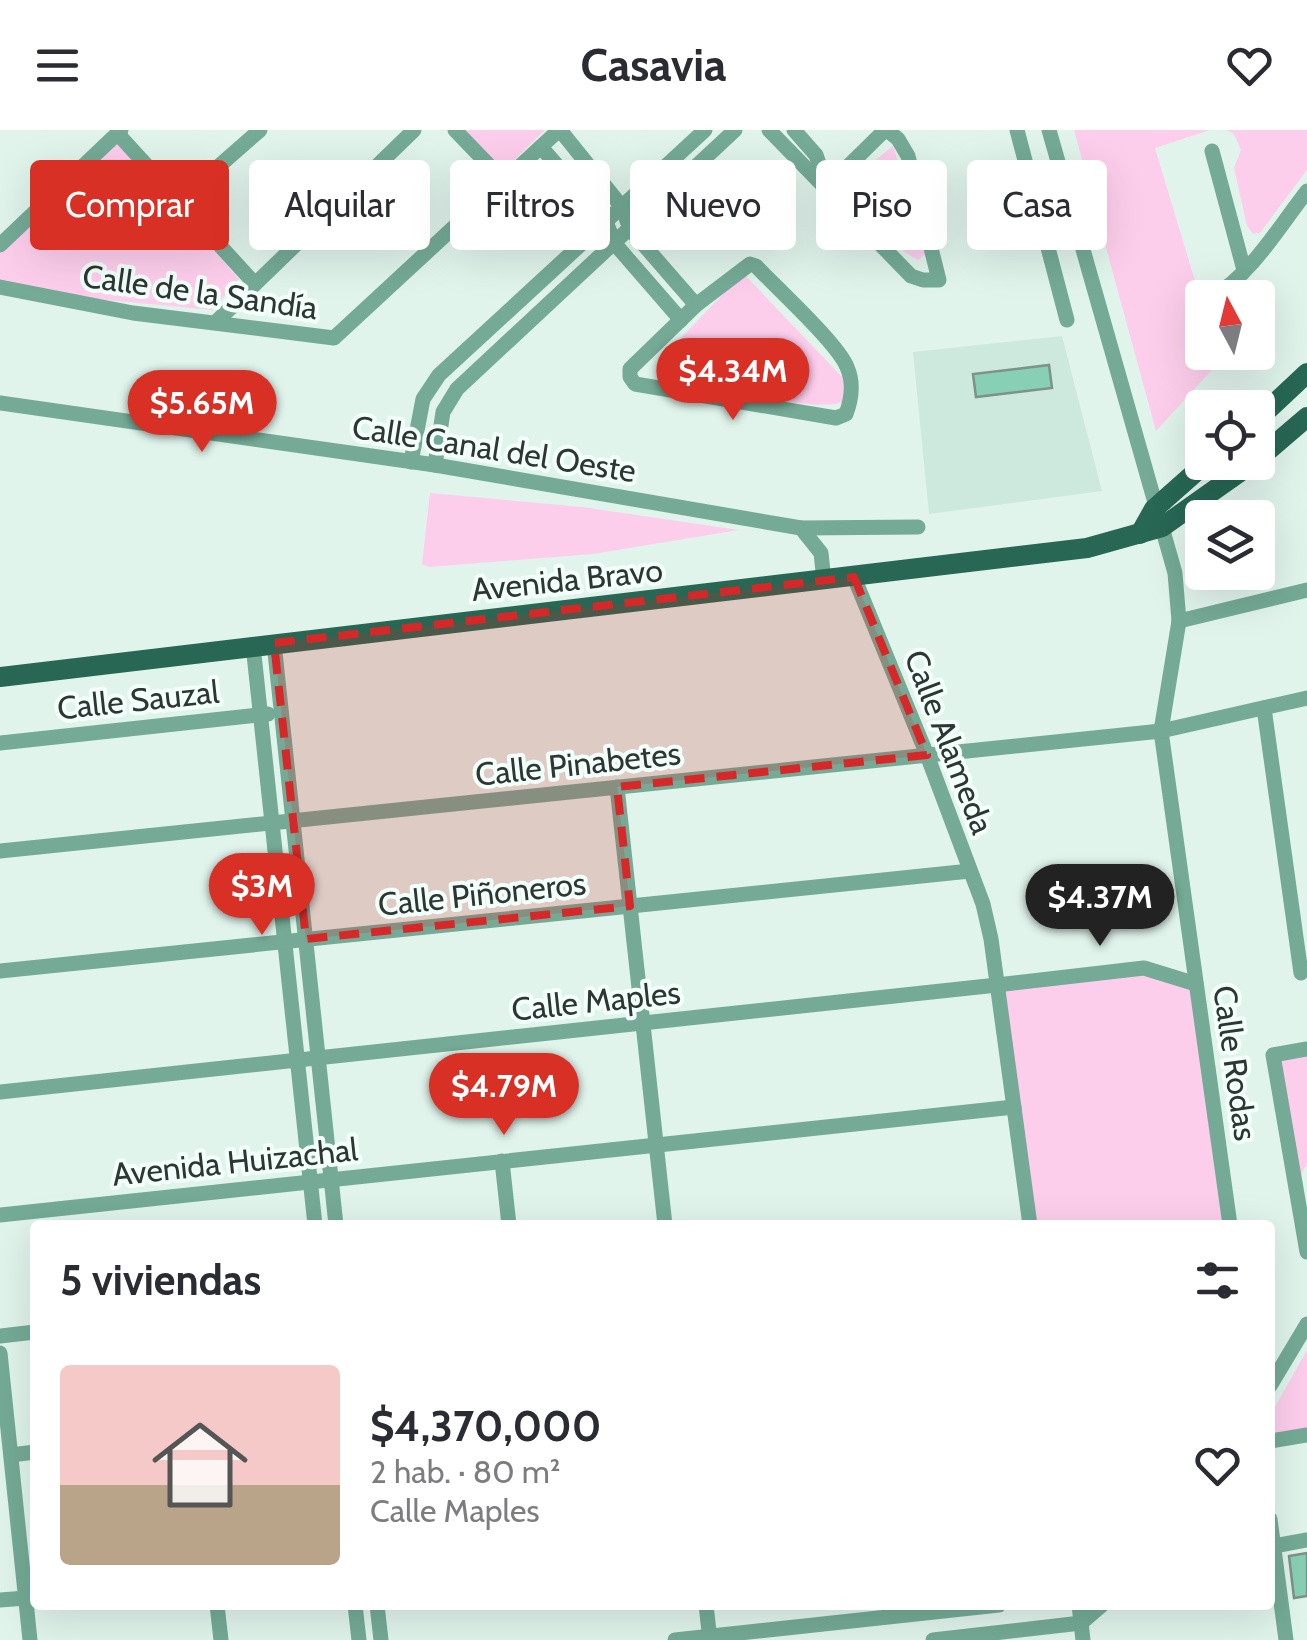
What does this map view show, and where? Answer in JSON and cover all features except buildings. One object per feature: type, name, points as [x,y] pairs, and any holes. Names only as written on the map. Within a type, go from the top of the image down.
[{"type":"main road","points":[[1275,403],[1307,373]]},
{"type":"main road","name":"Avenida Bravo","points":[[1275,445],[1307,417]]},
{"type":"main road","name":"Avenida Bravo","points":[[0,677],[1033,556],[1140,534],[1191,480]]},
{"type":"main road","name":"Avenida Bravo","points":[[1158,518],[1233,480]]},
{"type":"street","points":[[226,160],[260,130]]},
{"type":"street","points":[[216,322],[414,130]]},
{"type":"street","points":[[455,130],[484,160]]},
{"type":"street","points":[[435,466],[444,412],[456,389],[630,229],[622,207],[560,130],[527,160]]},
{"type":"street","points":[[610,218],[705,130]]},
{"type":"street","points":[[704,160],[736,130]]},
{"type":"street","points":[[769,130],[816,177]]},
{"type":"street","points":[[794,130],[818,160]]},
{"type":"street","points":[[854,160],[886,130],[898,139],[909,160]]},
{"type":"street","points":[[1017,130],[1067,320]]},
{"type":"street","name":"Calle Rodas","points":[[1049,130],[1175,573],[1180,621],[1161,731],[1229,1220]]},
{"type":"street","points":[[0,245],[119,132],[143,160]]},
{"type":"street","points":[[541,147],[552,160]]},
{"type":"street","points":[[1212,151],[1244,270]]},
{"type":"street","points":[[1235,280],[1307,192]]},
{"type":"street","name":"Calle de la Sandía","points":[[0,288],[133,313],[334,338],[450,231]]},
{"type":"street","points":[[610,232],[615,244],[681,320]]},
{"type":"street","points":[[224,250],[255,284]]},
{"type":"street","points":[[411,462],[423,399],[439,375],[575,250]]},
{"type":"street","points":[[648,250],[696,305]]},
{"type":"street","points":[[886,250],[911,276],[939,280],[932,250]]},
{"type":"street","points":[[744,266],[756,266],[843,358],[852,392],[846,414],[836,418],[635,384],[630,369],[696,305],[744,266]]},
{"type":"street","name":"Calle Canal del Oeste","points":[[0,403],[411,462],[801,528],[918,527]]},
{"type":"street","points":[[801,528],[820,553],[824,581]]},
{"type":"street","name":"Calle Alameda","points":[[854,577],[983,904],[1028,1220]]},
{"type":"street","points":[[1180,621],[1307,590]]},
{"type":"street","points":[[264,644],[282,712],[336,1220]]},
{"type":"street","points":[[264,644],[261,715],[314,1220]]},
{"type":"street","name":"Calle Pinabetes","points":[[0,852],[1161,731],[1307,698]]},
{"type":"street","points":[[1264,708],[1302,973]]},
{"type":"street","name":"Calle Sauzal","points":[[0,743],[282,712]]},
{"type":"street","points":[[618,787],[664,1220]]},
{"type":"street","name":"Calle Piñoneros","points":[[0,971],[970,871]]},
{"type":"street","name":"Calle Maples","points":[[0,1092],[1144,968],[1196,984]]},
{"type":"street","points":[[1307,1049],[1272,1054],[1307,1252]]},
{"type":"street","name":"Avenida Huizachal","points":[[0,1214],[1014,1107]]},
{"type":"street","points":[[502,1161],[508,1220]]},
{"type":"street","points":[[1297,1184],[1307,1166]]},
{"type":"street","points":[[1275,1378],[1307,1324]]},
{"type":"street","points":[[0,1336],[30,1333]]},
{"type":"street","points":[[0,1353],[11,1455],[7,1493],[30,1640]]},
{"type":"street","points":[[1275,1441],[1307,1435]]},
{"type":"street","points":[[11,1455],[30,1453]]},
{"type":"street","points":[[1275,1546],[1307,1540]]},
{"type":"street","points":[[1275,1554],[1286,1640]]},
{"type":"street","points":[[0,1600],[26,1598]]},
{"type":"street","points":[[218,1610],[221,1640]]},
{"type":"street","points":[[356,1610],[359,1640]]},
{"type":"street","points":[[377,1610],[380,1640]]},
{"type":"street","points":[[707,1610],[710,1638]]},
{"type":"street","points":[[675,1640],[954,1610]]},
{"type":"street","points":[[1079,1610],[1083,1640]]},
{"type":"street","points":[[933,1640],[1081,1623],[1096,1610]]},
{"type":"highlighted area","points":[[854,577],[927,755],[617,787],[630,906],[306,939],[274,643]]},
{"type":"shaded area","points":[[464,130],[545,130],[514,160],[493,160]]},
{"type":"shaded area","points":[[1074,130],[1210,130],[1155,148],[1195,280],[1185,280],[1185,370],[1212,370],[1193,390],[1185,390],[1185,399],[1156,431],[1107,250],[1107,160],[1082,160]]},
{"type":"shaded area","points":[[1226,130],[1307,130],[1307,170],[1260,233],[1253,234],[1247,226],[1234,168],[1241,150],[1234,134]]},
{"type":"shaded area","points":[[116,138],[135,160],[93,160]]},
{"type":"shaded area","points":[[893,146],[897,160],[876,160]]},
{"type":"shaded area","points":[[30,221],[30,250],[214,250],[239,279],[212,310],[97,299],[0,281],[0,250]]},
{"type":"shaded area","points":[[903,250],[927,253],[918,260]]},
{"type":"shaded area","points":[[743,273],[843,378],[844,401],[831,405],[786,402],[664,376],[660,360]]},
{"type":"shaded area","points":[[1062,336],[1102,491],[929,514],[913,352]]},
{"type":"shaded area","points":[[430,493],[582,507],[739,530],[593,554],[429,567],[422,564]]},
{"type":"shaded area","points":[[1143,970],[1194,985],[1227,1220],[1030,1220],[999,987]]},
{"type":"shaded area","points":[[1307,1051],[1307,1164],[1298,1180],[1275,1057]]},
{"type":"shaded area","points":[[1307,1350],[1307,1431],[1275,1437],[1275,1407]]}]
